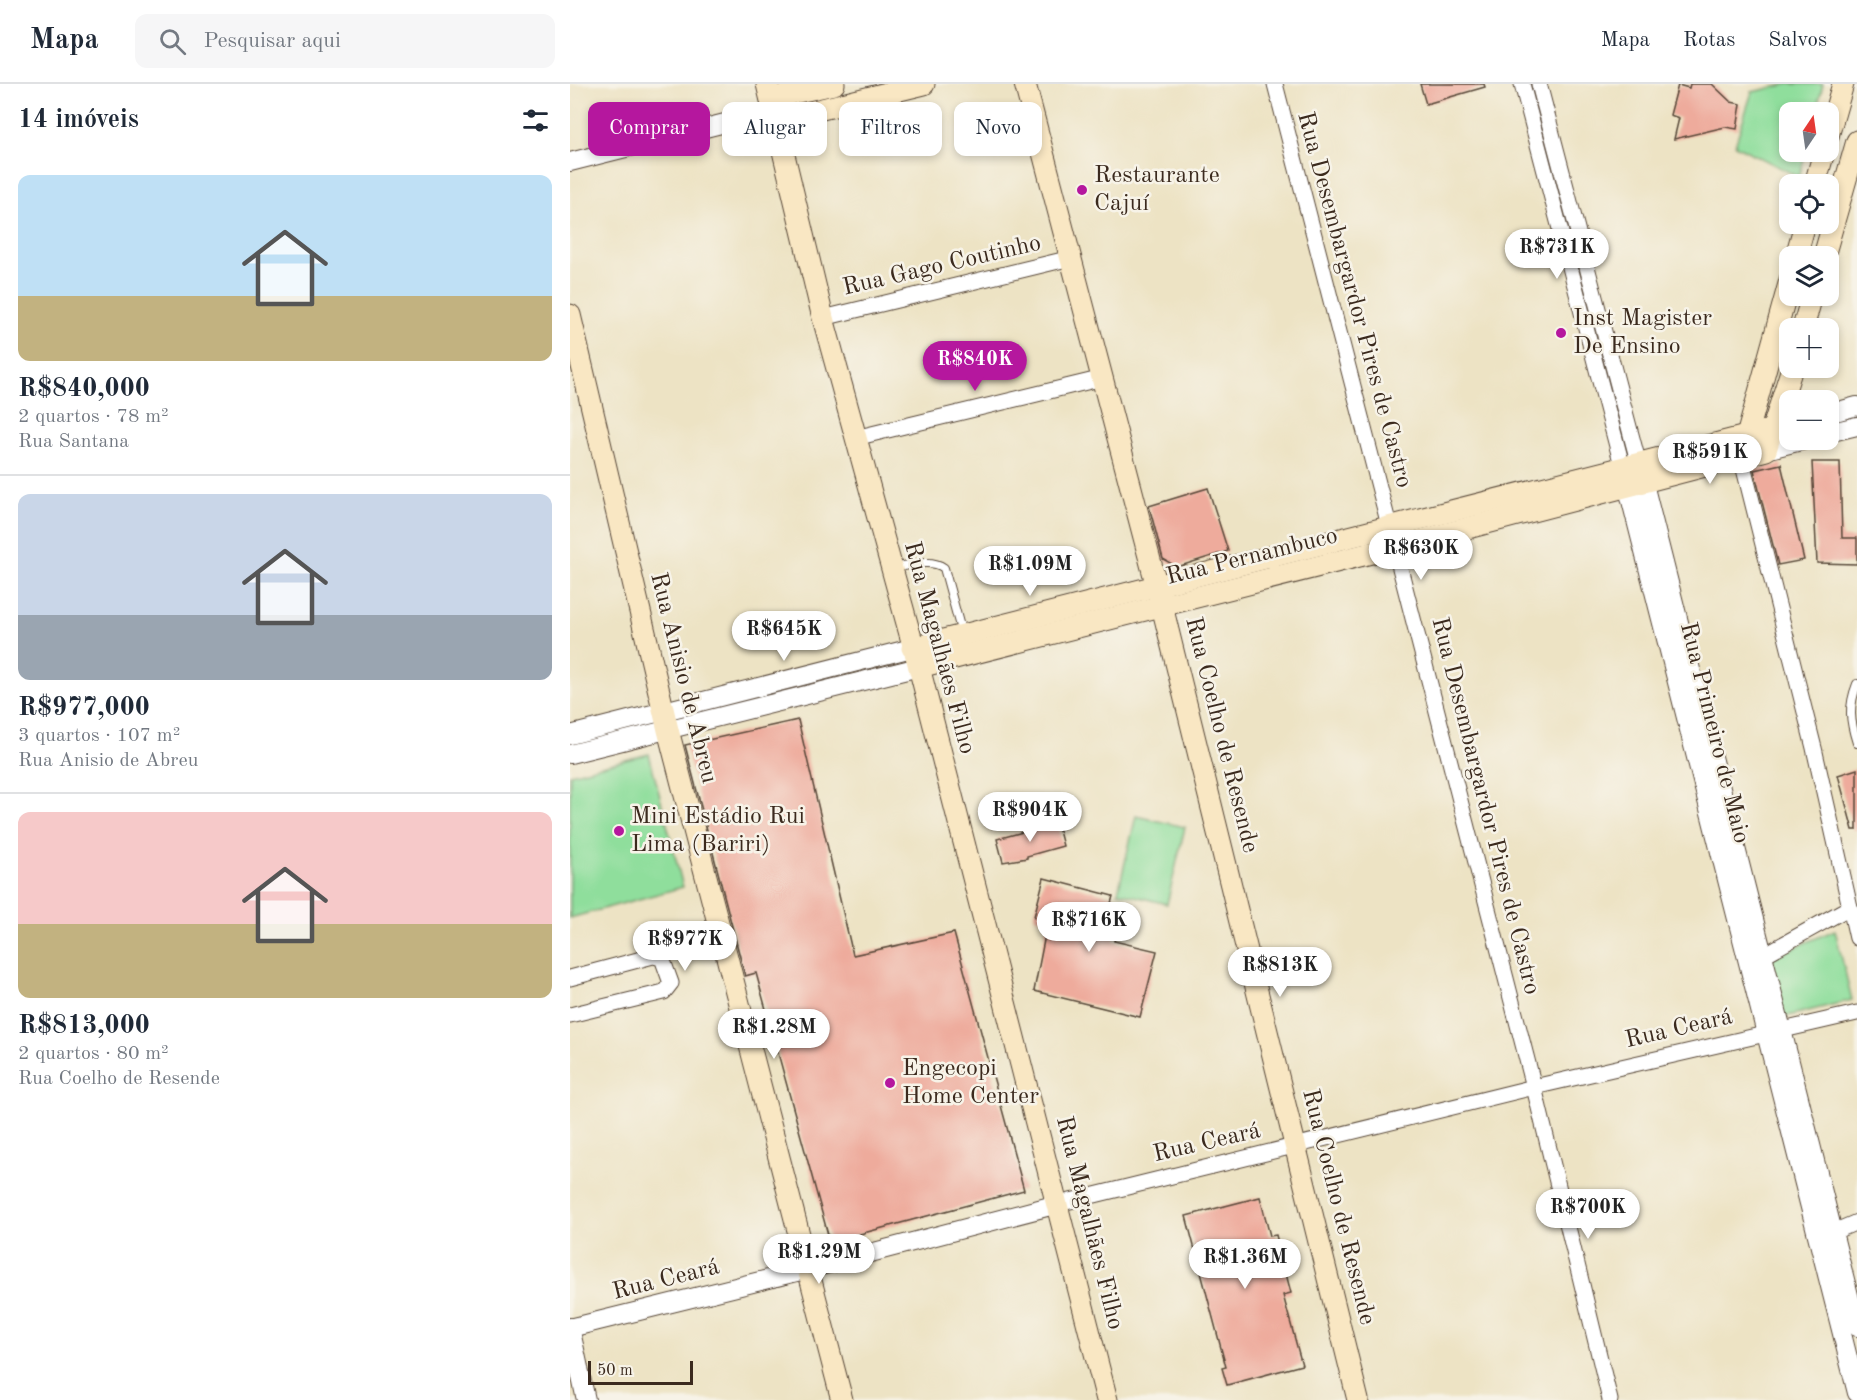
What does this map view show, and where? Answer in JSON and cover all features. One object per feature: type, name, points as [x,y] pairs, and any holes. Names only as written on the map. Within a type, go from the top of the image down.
[{"type":"main road","points":[[769,91],[834,84]]},
{"type":"main road","points":[[827,108],[924,84]]},
{"type":"main road","name":"Rua Coelho de Resende","points":[[1025,84],[1160,596],[1298,1146],[1358,1400]]},
{"type":"main road","points":[[1839,109],[1847,89]]},
{"type":"main road","points":[[1827,246],[1857,141]]},
{"type":"main road","name":"Rua Magalhães Filho","points":[[785,156],[823,318],[916,658],[1107,1400]]},
{"type":"main road","points":[[1747,436],[1783,306]]},
{"type":"main road","name":"Rua Anisio de Abreu","points":[[570,315],[666,721],[842,1400]]},
{"type":"main road","name":"Rua Pernambuco","points":[[1633,476],[1747,436],[1779,428]]},
{"type":"main road","points":[[1766,450],[1779,431]]},
{"type":"main road","name":"Rua Pernambuco","points":[[916,658],[1633,476],[1741,457],[1766,450]]},
{"type":"main road","name":"Rua Pernambuco","points":[[916,658],[962,634],[1160,596]]},
{"type":"street","name":"Rua Desembargardor Pires de Castro","points":[[1275,84],[1533,1087],[1610,1400]]},
{"type":"street","name":"Rua Primeiro de Maio","points":[[1522,84],[1633,476],[1763,954],[1831,1233],[1856,1321]]},
{"type":"street","name":"Rua Primeiro de Maio","points":[[1539,84],[1748,965],[1857,1393]]},
{"type":"street","points":[[758,102],[769,91]]},
{"type":"street","points":[[570,162],[722,124]]},
{"type":"street","name":"Rua Gago Coutinho","points":[[823,318],[1071,258]]},
{"type":"street","points":[[855,438],[1103,378]]},
{"type":"street","points":[[1839,411],[1857,406]]},
{"type":"street","points":[[1839,430],[1857,426]]},
{"type":"street","points":[[1747,436],[1766,450]]},
{"type":"street","name":"Rua Pernambuco","points":[[1766,450],[1779,447]]},
{"type":"street","points":[[1741,457],[1853,906],[1857,938]]},
{"type":"street","points":[[570,754],[666,721],[916,658]]},
{"type":"street","points":[[570,735],[666,721]]},
{"type":"street","points":[[1748,965],[1763,954],[1853,906]]},
{"type":"street","points":[[570,978],[653,956],[665,961],[671,983],[664,992],[570,1015]]},
{"type":"street","name":"Rua Ceará","points":[[570,1328],[1058,1204],[1533,1087],[1857,1013]]},
{"type":"street","points":[[1831,1233],[1857,1222]]},
{"type":"street","points":[[570,1328],[586,1400]]},
{"type":"lane","points":[[891,568],[930,563],[938,563],[944,568],[962,634]]},
{"type":"lane","points":[[1857,684],[1851,699],[1849,719],[1857,743]]},
{"type":"green space","points":[[1789,84],[1823,84],[1818,102],[1779,102],[1779,162],[1803,162],[1800,174],[1793,174],[1735,145],[1752,92]]},
{"type":"green space","name":"Mini Estádio Rui Lima (Bariri)","points":[[649,754],[683,887],[570,918],[570,774]]},
{"type":"green space","points":[[1136,816],[1185,827],[1167,904],[1118,892]]},
{"type":"green space","points":[[1835,930],[1852,1000],[1780,1018],[1767,959]]},
{"type":"building","points":[[1420,84],[1484,84],[1485,87],[1426,104]]},
{"type":"building","points":[[1690,84],[1712,84],[1731,102],[1741,104],[1737,129],[1725,127],[1674,139],[1679,118],[1670,115],[1678,85],[1689,88]]},
{"type":"building","points":[[1812,462],[1840,462],[1842,538],[1857,538],[1857,564],[1817,563]]},
{"type":"building","points":[[1781,464],[1804,560],[1778,565],[1754,470]]},
{"type":"building","points":[[1208,488],[1228,551],[1177,567],[1163,559],[1149,506]]},
{"type":"building","name":"Engecopi Home Center","points":[[798,720],[853,955],[954,933],[1024,1190],[830,1242],[756,973],[745,976],[685,745]]},
{"type":"building","points":[[1857,769],[1857,830],[1853,830],[1838,775]]},
{"type":"building","points":[[1057,823],[1063,846],[1027,856],[1027,858],[1003,862],[997,839]]},
{"type":"building","points":[[1044,878],[1113,896],[1103,933],[1115,936],[1114,941],[1157,951],[1140,1017],[1034,991],[1048,920],[1034,917]]},
{"type":"building","points":[[1260,1197],[1270,1236],[1276,1235],[1291,1293],[1283,1295],[1302,1365],[1227,1385],[1222,1368],[1226,1367],[1186,1216]]},
{"type":"place","name":"Restaurante Cajuí","points":[[1082,190]]},
{"type":"place","name":"Inst Magister De Ensino","points":[[1561,333]]},
{"type":"place","name":"Mini Estádio Rui Lima (Bariri)","points":[[619,831]]},
{"type":"place","name":"Engecopi Home Center","points":[[890,1083]]}]
